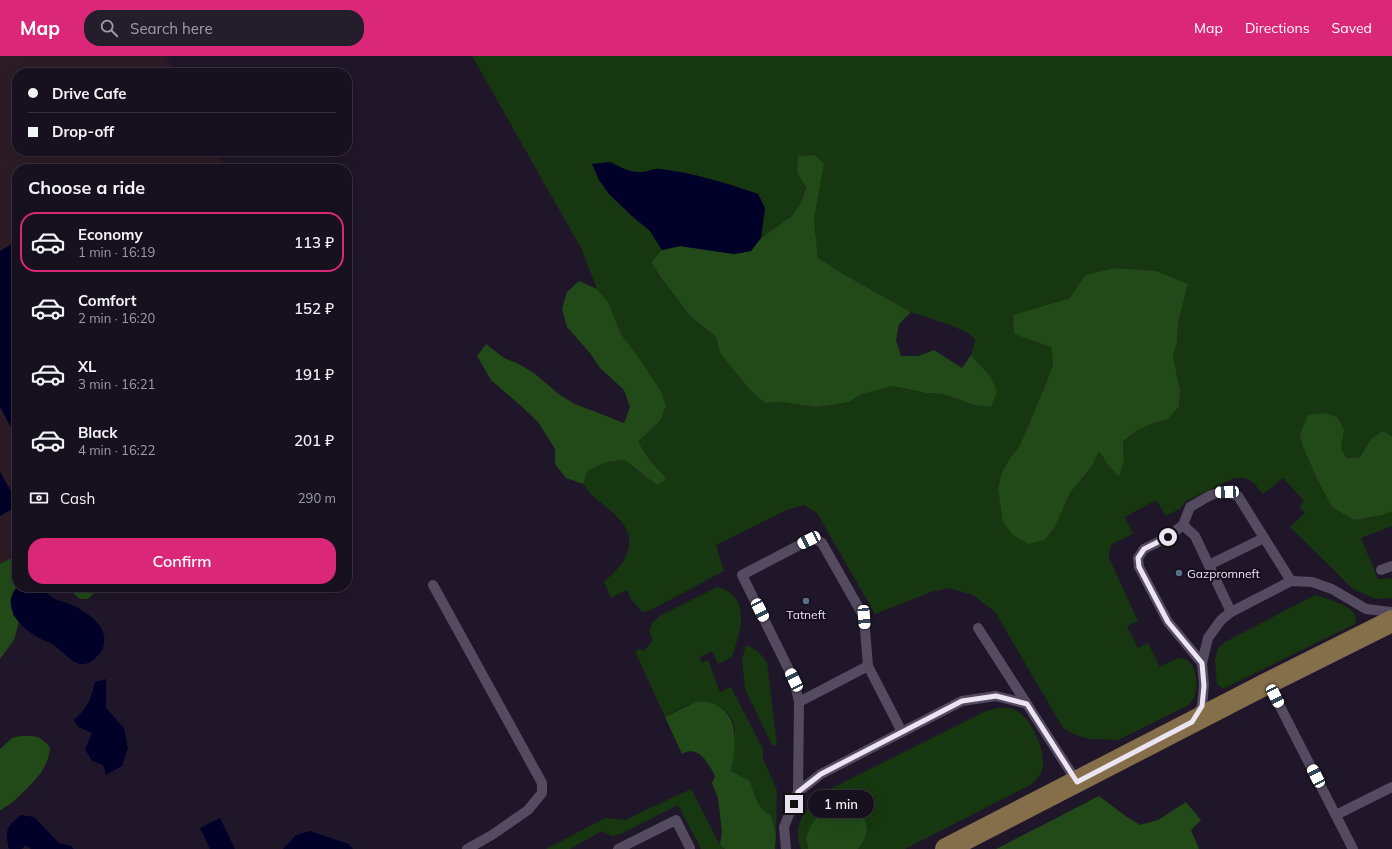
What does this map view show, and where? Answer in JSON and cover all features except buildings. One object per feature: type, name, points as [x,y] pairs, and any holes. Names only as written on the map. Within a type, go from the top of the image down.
[{"type":"main road","points":[[946,849],[1268,683],[1392,621]]},
{"type":"lane","points":[[1202,663],[1168,622],[1139,567],[1138,558],[1144,549],[1168,537],[1183,525],[1190,507],[1217,492],[1227,492],[1238,496],[1291,581]]},
{"type":"lane","points":[[1183,525],[1195,536],[1231,612]]},
{"type":"lane","points":[[1209,565],[1264,538]]},
{"type":"lane","points":[[786,849],[784,828],[798,792],[799,702],[794,680],[742,575],[809,540],[818,540],[822,543],[864,617],[868,666],[902,732]]},
{"type":"lane","points":[[1381,570],[1392,566]]},
{"type":"lane","points":[[1192,722],[1202,706],[1204,686],[1202,663],[1208,638],[1221,620],[1231,612],[1291,581],[1312,582],[1332,589],[1366,609],[1392,612]]},
{"type":"lane","points":[[433,585],[542,783],[542,794],[528,810],[492,835],[467,849]]},
{"type":"lane","points":[[978,628],[1077,782]]},
{"type":"lane","points":[[799,702],[868,666]]},
{"type":"lane","points":[[1268,683],[1353,849]]},
{"type":"lane","points":[[798,792],[821,774],[962,701],[996,696],[1027,704]]},
{"type":"lane","points":[[1336,815],[1392,788]]},
{"type":"lane","points":[[618,849],[676,820],[690,848]]},
{"type":"shaded area","points":[[0,56],[166,56],[172,68],[12,68],[12,156],[220,156],[224,164],[12,164],[12,558],[0,564]]},
{"type":"green space","points":[[472,56],[1392,56],[1392,436],[1382,431],[1371,439],[1360,457],[1347,458],[1341,449],[1344,430],[1303,447],[1317,479],[1332,507],[1392,511],[1392,526],[1361,538],[1378,579],[1392,578],[1392,598],[1376,599],[1353,589],[1290,527],[1305,513],[1299,507],[1304,501],[1283,478],[1263,494],[1248,479],[1234,478],[1186,501],[1181,508],[1166,516],[1156,500],[1125,517],[1133,534],[1112,544],[1109,552],[1109,558],[1138,621],[1127,626],[1138,648],[1148,643],[1160,667],[1178,658],[1185,659],[1194,670],[1196,676],[1196,691],[1189,705],[1118,740],[1089,739],[1076,735],[1063,728],[995,612],[973,595],[949,588],[931,592],[875,614],[817,513],[804,505],[787,510],[716,545],[724,571],[649,611],[642,612],[631,599],[627,590],[611,598],[604,582],[623,562],[628,550],[629,540],[623,524],[593,496],[583,484],[588,471],[607,462],[624,460],[640,473],[666,479],[651,462],[638,442],[660,421],[630,347],[621,334],[608,302],[597,289],[581,248]],"holes":[[[610,162],[633,172],[644,172],[658,169],[685,173],[722,182],[758,194],[765,208],[761,238],[792,216],[801,202],[806,186],[797,173],[824,164],[814,219],[818,258],[911,312],[950,325],[970,334],[975,340],[971,355],[991,377],[974,405],[943,394],[926,393],[893,386],[862,394],[849,402],[833,405],[816,407],[781,402],[765,403],[720,353],[716,337],[690,316],[660,276],[651,262],[662,250],[650,231],[609,194]],[[1115,268],[1157,271],[1188,284],[1178,324],[1177,342],[1173,357],[1180,389],[1151,424],[1136,431],[1123,443],[1124,460],[1108,465],[1099,451],[1092,466],[1070,493],[1055,527],[998,488],[1002,472],[1020,445],[1053,364],[1051,347],[1013,315],[1070,298],[1085,275]]]},
{"type":"green space","points":[[815,155],[824,164],[814,219],[818,258],[911,312],[899,324],[896,340],[901,356],[918,356],[934,350],[962,368],[971,355],[991,377],[997,392],[991,407],[974,405],[943,394],[926,393],[893,386],[862,394],[849,402],[833,405],[816,407],[781,402],[765,403],[750,390],[720,353],[716,337],[690,316],[660,276],[651,262],[662,250],[680,246],[734,254],[751,251],[761,238],[792,216],[801,202],[806,187],[797,173],[798,156]]},
{"type":"green space","points":[[1115,268],[1157,271],[1188,284],[1178,324],[1177,342],[1173,357],[1180,389],[1179,406],[1168,419],[1151,424],[1136,431],[1123,442],[1124,460],[1119,477],[1108,465],[1099,451],[1092,466],[1070,493],[1055,527],[1044,540],[1028,544],[1013,535],[1003,522],[998,488],[1002,472],[1020,445],[1053,364],[1051,347],[1014,334],[1013,315],[1070,298],[1085,275]]},
{"type":"green space","points":[[579,281],[597,289],[608,302],[621,334],[660,390],[666,406],[660,421],[638,442],[651,462],[667,479],[657,485],[624,460],[607,462],[588,471],[583,484],[566,478],[555,464],[555,449],[538,422],[491,380],[477,356],[486,344],[504,358],[519,364],[534,373],[560,395],[575,404],[624,423],[630,407],[624,390],[600,368],[590,353],[567,327],[562,309],[567,292]]},
{"type":"green space","points":[[1324,413],[1337,417],[1344,430],[1341,449],[1347,458],[1360,457],[1371,439],[1382,431],[1392,436],[1392,511],[1383,515],[1354,520],[1332,507],[1317,479],[1303,447],[1300,434],[1308,415]]},
{"type":"green space","points":[[12,558],[12,592],[15,592],[13,615],[19,622],[14,640],[0,659],[0,564]]},
{"type":"green space","points":[[717,587],[736,598],[740,607],[741,616],[738,637],[732,657],[718,664],[712,651],[700,657],[702,663],[708,660],[720,692],[731,687],[763,749],[763,759],[777,791],[776,835],[771,815],[760,805],[750,781],[731,771],[735,731],[733,722],[728,713],[716,704],[700,701],[665,717],[635,651],[640,649],[643,651],[653,641],[649,631],[652,623],[660,616]]},
{"type":"green space","points":[[72,592],[94,592],[88,599],[80,599]]},
{"type":"green space","points":[[1315,595],[1350,609],[1355,616],[1355,624],[1223,689],[1217,684],[1215,660],[1218,648],[1225,642]]},
{"type":"green space","points":[[746,645],[758,652],[767,663],[777,745],[772,745],[745,689],[742,659]]},
{"type":"green space","points":[[704,701],[721,708],[731,719],[735,735],[735,744],[731,771],[750,781],[760,805],[771,815],[776,835],[775,849],[725,849],[720,845],[722,832],[718,798],[712,783],[715,776],[710,766],[698,753],[688,752],[682,754],[665,717],[696,702]]},
{"type":"green space","points":[[997,708],[1011,708],[1021,714],[1036,734],[1042,751],[1043,766],[1039,776],[1032,784],[905,849],[858,849],[867,832],[867,827],[810,827],[806,838],[808,849],[801,849],[798,840],[799,824],[812,803],[824,792],[986,711]]},
{"type":"green space","points":[[20,736],[34,736],[41,738],[50,748],[48,757],[46,764],[37,778],[13,802],[0,811],[0,749],[12,738]]},
{"type":"green space","points":[[691,789],[720,845],[725,849],[701,849],[678,805],[621,834],[612,836],[602,831],[570,849],[546,849],[605,818],[625,820]]},
{"type":"green space","points":[[1099,796],[1140,825],[1158,820],[1186,802],[1201,820],[1191,830],[1199,849],[996,849]]},
{"type":"green space","points":[[844,802],[853,803],[856,805],[861,811],[866,824],[866,834],[858,849],[808,849],[806,838],[810,827],[820,812]]},
{"type":"water","points":[[610,162],[633,172],[644,172],[658,169],[685,173],[722,182],[758,194],[765,208],[761,238],[751,251],[734,254],[680,246],[662,250],[650,231],[609,194],[599,180],[592,164]]},
{"type":"water","points":[[12,244],[12,429],[0,407],[0,251]]},
{"type":"water","points":[[0,472],[12,492],[12,509],[0,516]]},
{"type":"water","points":[[13,592],[47,592],[53,598],[70,604],[87,613],[102,629],[104,642],[102,650],[95,658],[86,664],[76,663],[58,648],[32,634],[20,623],[12,609],[12,594]]},
{"type":"water","points":[[106,679],[106,708],[124,728],[128,748],[122,766],[106,775],[103,765],[92,761],[85,749],[92,733],[78,727],[74,720],[83,711],[88,703],[95,682]]},
{"type":"water","points":[[21,815],[34,817],[59,843],[71,846],[74,849],[31,849],[25,845],[22,849],[9,849],[7,838],[8,830],[12,823]]},
{"type":"water","points":[[220,818],[235,849],[210,849],[200,828]]},
{"type":"water","points":[[310,831],[349,844],[353,849],[283,849],[296,835]]},
{"type":"place","name":"Gazpromneft","points":[[1179,573]]},
{"type":"place","name":"Tatneft","points":[[806,601]]},
{"type":"route","points":[[794,804],[798,792],[821,774],[962,701],[996,696],[1027,704],[1077,782],[1192,722],[1202,706],[1204,686],[1202,663],[1168,622],[1139,567],[1138,558],[1144,549],[1168,537]]}]
